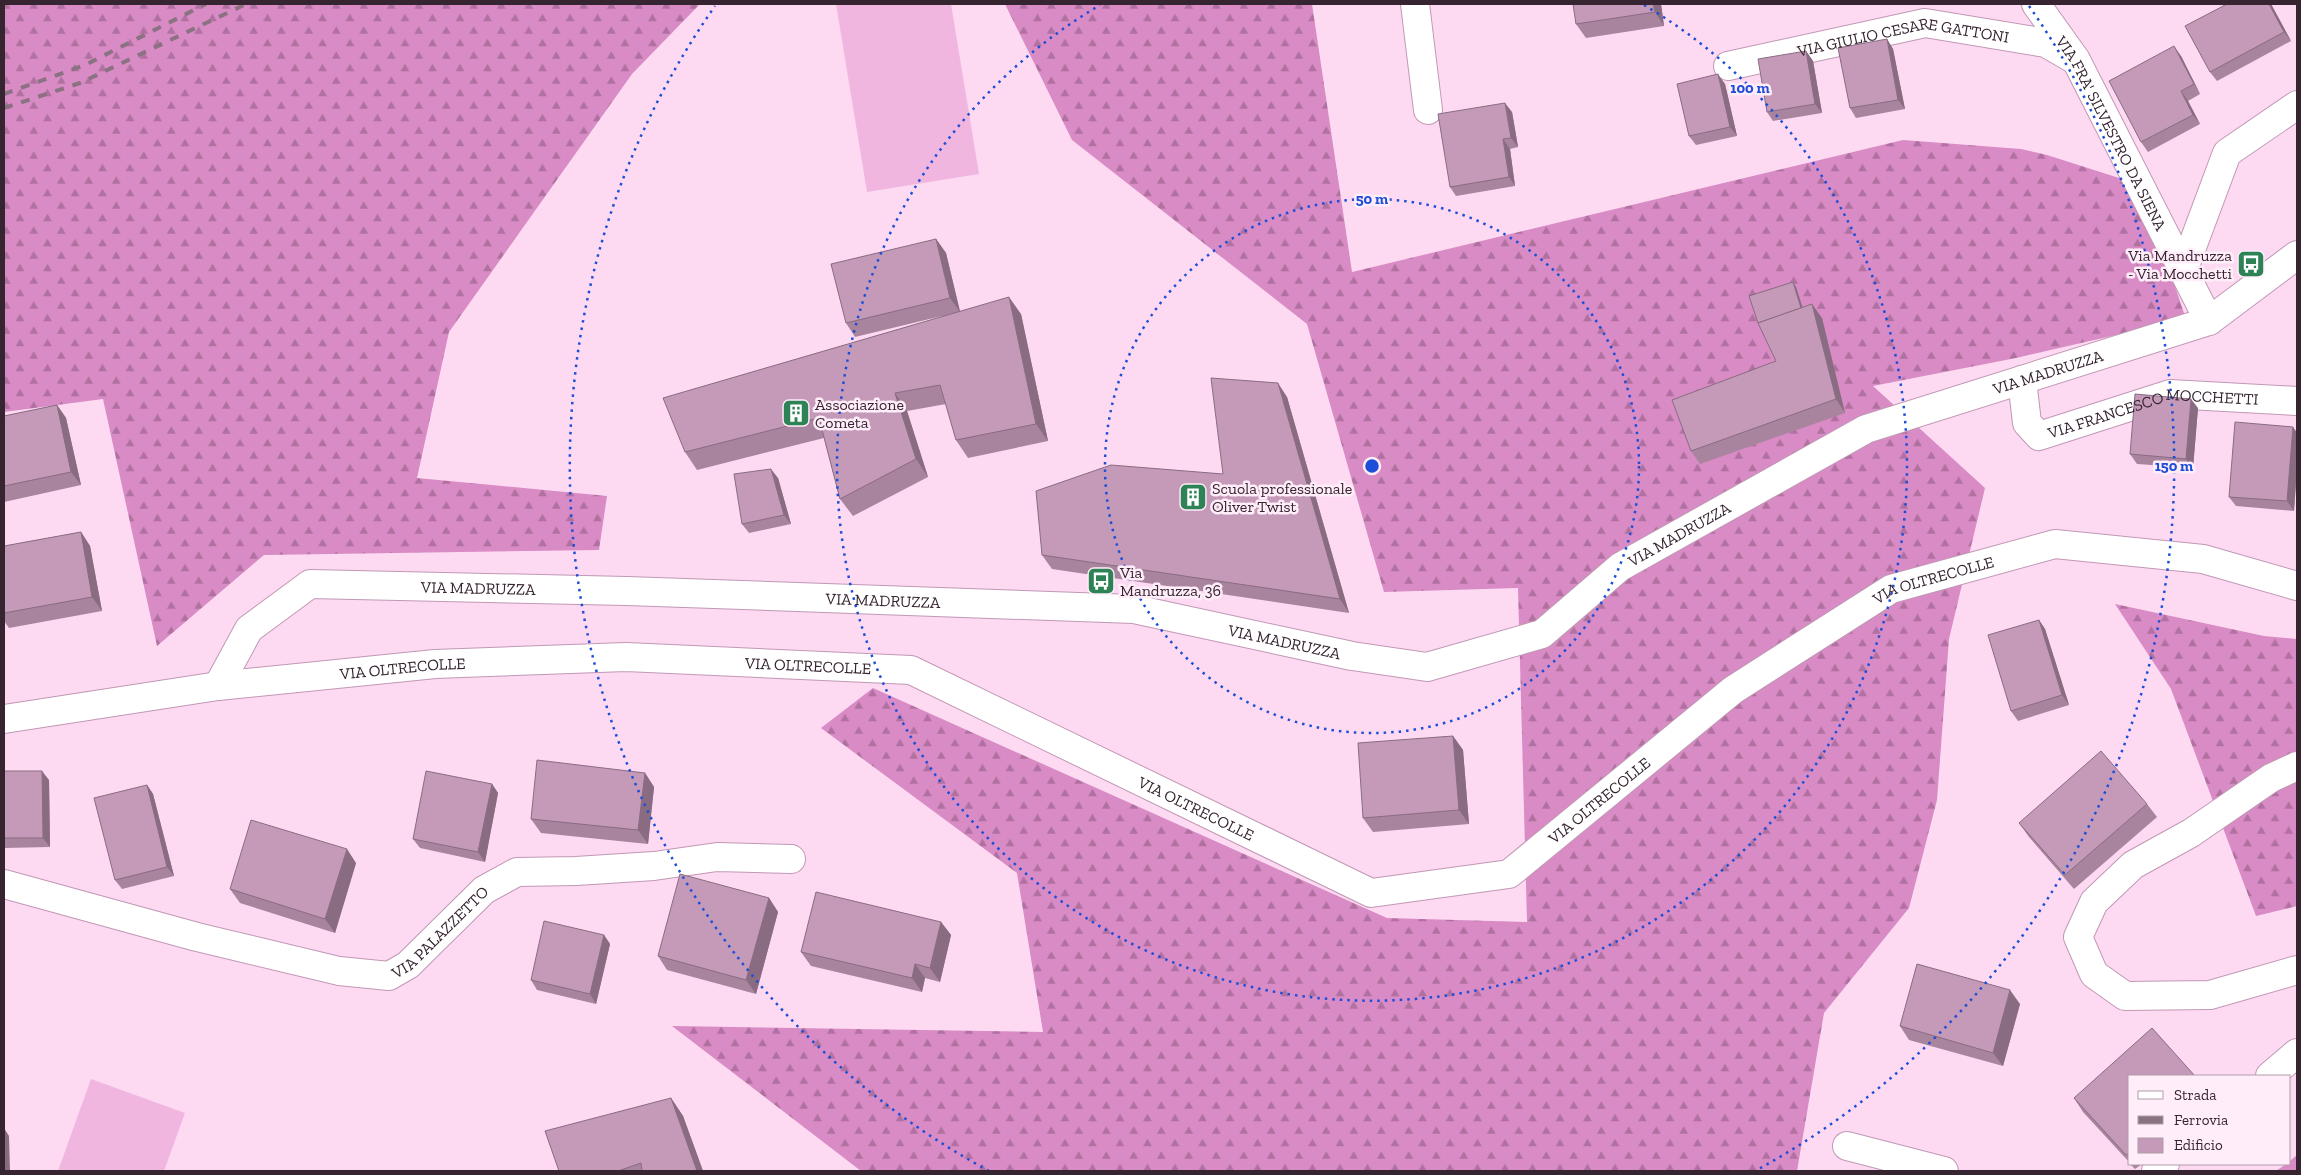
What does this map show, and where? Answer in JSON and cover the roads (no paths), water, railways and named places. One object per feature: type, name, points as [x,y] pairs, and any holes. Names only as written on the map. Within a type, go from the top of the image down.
[{"type":"street","points":[[1416,4],[1428,110]]},
{"type":"street","name":"VIA FRA' SILVESTRO DA SIENA","points":[[2036,4],[2076,60],[2209,321]]},
{"type":"street","name":"VIA GIULIO CESARE GATTONI","points":[[1728,66],[1925,23],[2046,43],[2076,60]]},
{"type":"street","points":[[2183,271],[2227,153],[2297,105]]},
{"type":"street","name":"VIA MADRUZZA","points":[[218,686],[249,629],[310,584],[627,591],[1134,609],[1352,656],[1427,667],[1542,634],[1620,567],[1866,429],[2209,321],[2297,255]]},
{"type":"street","name":"VIA FRANCESCO MOCCHETTI","points":[[2022,380],[2027,423],[2039,436],[2170,394],[2297,401]]},
{"type":"street","name":"VIA OLTRECOLLE","points":[[4,719],[218,686],[434,664],[626,658],[911,670],[1371,893],[1509,874],[1733,690],[1891,589],[2055,544],[2203,559],[2297,586]]},
{"type":"street","points":[[2297,766],[2271,778],[2190,833],[2133,865],[2094,902],[2078,937],[2094,974],[2125,996],[2210,995],[2297,970]]},
{"type":"street","name":"VIA PALAZZETTO","points":[[4,884],[197,938],[340,971],[389,976],[408,966],[484,890],[517,872],[576,871],[644,866],[717,857],[790,859]]},
{"type":"street","points":[[2271,1075],[2297,1053]]},
{"type":"street","points":[[1847,1146],[1944,1171]]},
{"type":"railway","points":[[4,94],[85,65],[206,4]]},
{"type":"railway","points":[[4,108],[80,83],[246,4]]},
{"type":"place","name":"Via Mandruzza - Via Mocchetti","points":[[2251,264]]},
{"type":"place","name":"Associazione Cometa","points":[[796,413]]},
{"type":"place","name":"Scuola professionale Oliver Twist","points":[[1193,497]]},
{"type":"place","name":"Via Mandruzza, 36","points":[[1101,581]]}]
